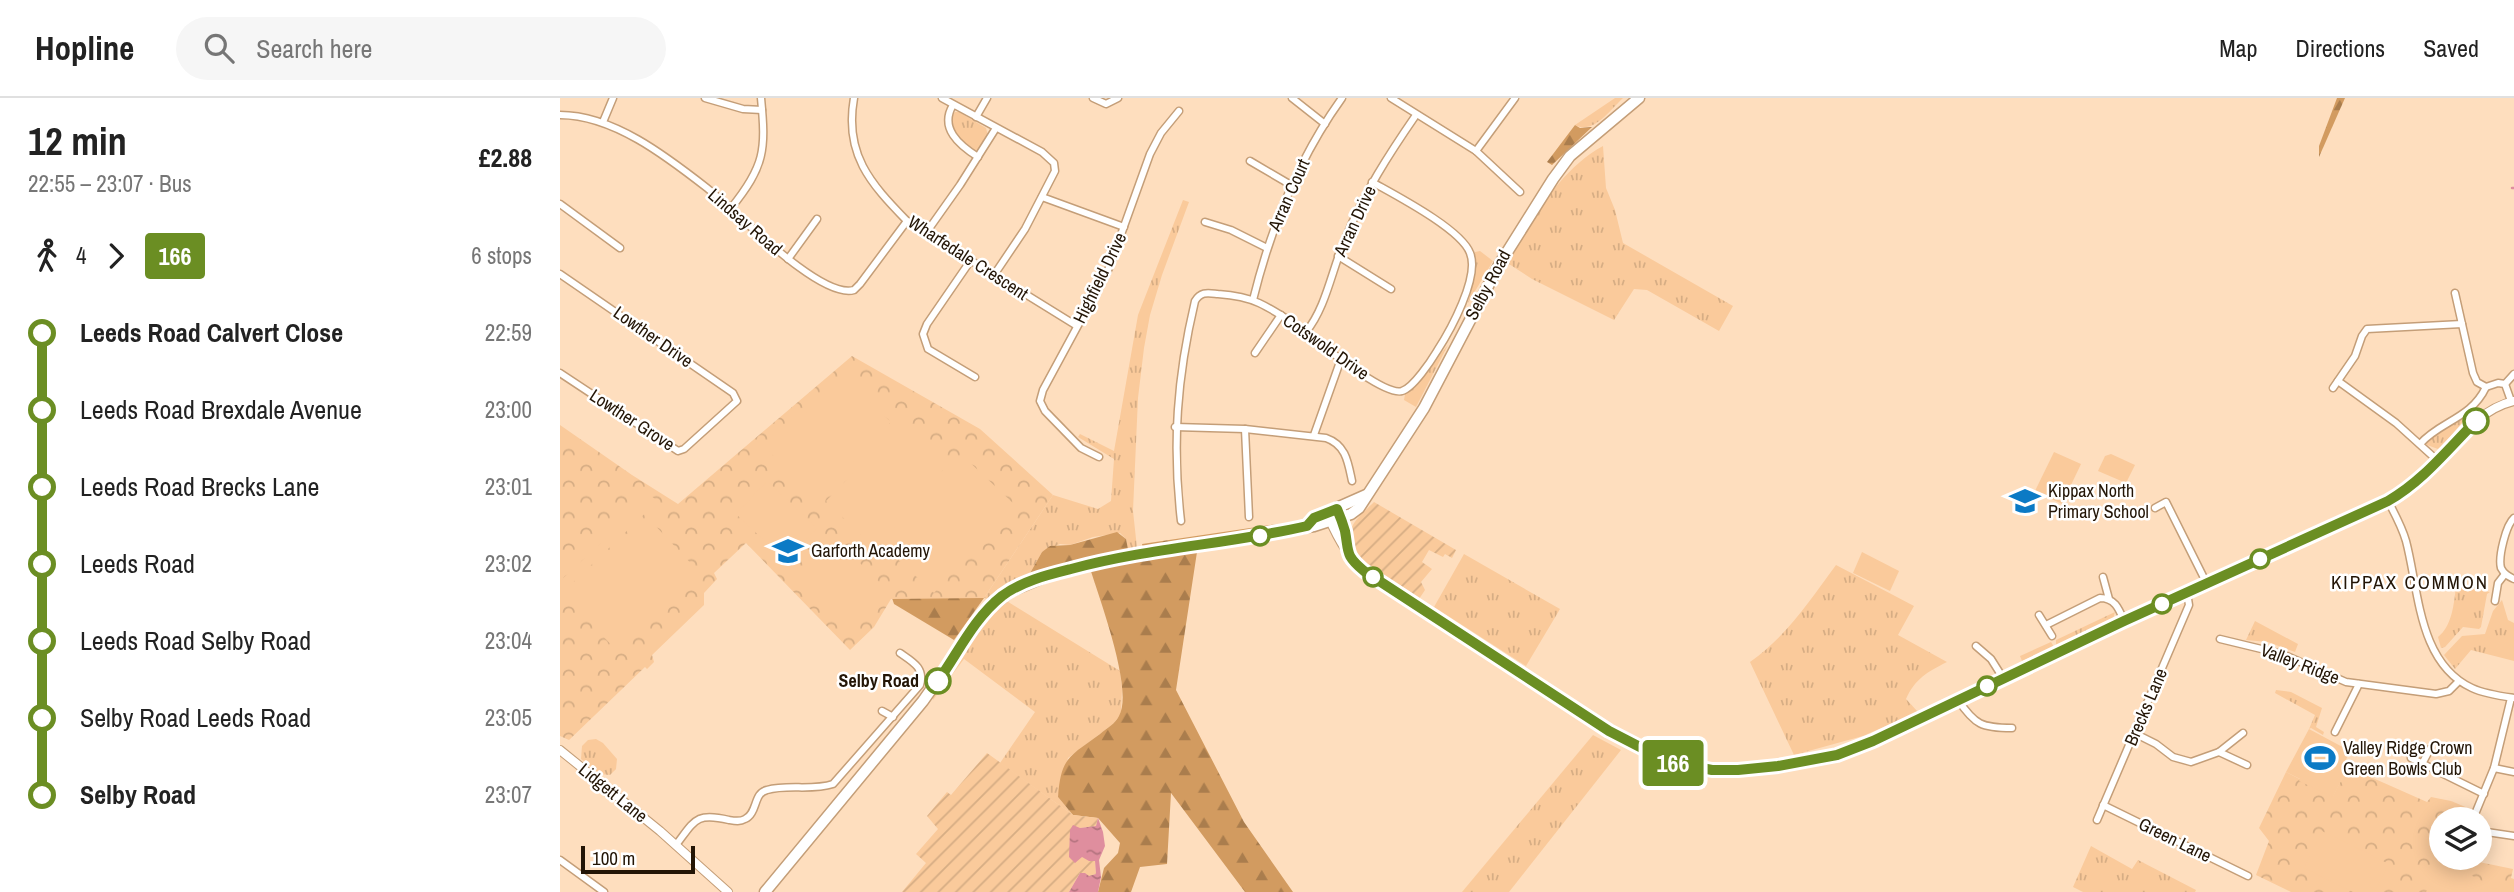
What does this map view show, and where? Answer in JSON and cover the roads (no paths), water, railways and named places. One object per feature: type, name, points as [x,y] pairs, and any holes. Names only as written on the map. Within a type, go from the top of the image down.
[{"type":"highway","name":"Selby Road","points":[[765,892],[923,701],[974,627],[994,603],[1011,591],[1030,582],[1111,559],[1248,538],[1307,526],[1314,518],[1355,511],[1385,471],[1424,408],[1499,264],[1553,178],[1570,156],[1639,98]]},
{"type":"main road","points":[[1334,516],[1346,536],[1345,547],[1353,561],[1368,574],[1609,731],[1655,756],[1679,765],[1725,771],[1817,760],[1854,750],[2124,621],[2388,501],[2410,487],[2476,421],[2494,408],[2512,401]]},
{"type":"main road","name":"Lidgett Lane","points":[[560,750],[676,845],[728,892]]},
{"type":"street","points":[[603,122],[613,98]]},
{"type":"street","points":[[705,98],[749,110],[762,110]]},
{"type":"street","points":[[732,208],[751,183],[761,158],[765,136],[761,98]]},
{"type":"street","name":"Wharfedale Crescent","points":[[854,98],[850,132],[854,148],[873,184],[907,221],[1077,326]]},
{"type":"street","points":[[942,98],[1022,140],[1052,160],[1055,171],[1042,197],[1025,229],[994,275]]},
{"type":"street","points":[[976,117],[986,98]]},
{"type":"street","points":[[1093,98],[1106,104],[1118,98]]},
{"type":"street","points":[[1292,98],[1325,124]]},
{"type":"street","name":"Arran Court","points":[[1253,300],[1267,248],[1292,184],[1342,98]]},
{"type":"street","points":[[1391,98],[1476,151],[1520,192]]},
{"type":"street","points":[[1476,151],[1515,98]]},
{"type":"street","points":[[953,105],[948,118],[951,132],[961,145],[978,157]]},
{"type":"street","name":"Highfield Drive","points":[[1099,457],[1081,448],[1042,408],[1040,401],[1048,379],[1104,278],[1150,154],[1161,133],[1179,111]]},
{"type":"street","name":"Lindsay Road","points":[[560,115],[603,122],[671,161],[732,208],[788,259],[835,288],[854,290],[907,221]]},
{"type":"street","name":"Arran Drive","points":[[1306,332],[1321,307],[1338,256],[1372,182],[1416,115]]},
{"type":"street","points":[[926,233],[996,128]]},
{"type":"street","points":[[1250,161],[1292,184]]},
{"type":"street","name":"Cotswold Drive","points":[[1181,521],[1175,427],[1185,343],[1197,298],[1206,293],[1253,300],[1282,315],[1383,386],[1398,391],[1406,389],[1432,360],[1447,335],[1462,304],[1471,275],[1472,258],[1467,247],[1427,214],[1372,182]]},
{"type":"street","points":[[1042,197],[1124,228]]},
{"type":"street","points":[[560,204],[620,248]]},
{"type":"street","points":[[788,259],[817,219]]},
{"type":"street","points":[[1205,222],[1231,230],[1267,248]]},
{"type":"street","points":[[1338,256],[1391,289]]},
{"type":"street","points":[[971,260],[924,329],[923,339],[928,349],[975,377]]},
{"type":"street","name":"Lowther Drive","points":[[560,274],[734,393],[737,399],[733,405]]},
{"type":"street","points":[[2455,293],[2477,382],[2486,387],[2505,384]]},
{"type":"street","points":[[1255,353],[1282,315]]},
{"type":"street","points":[[2333,388],[2355,356],[2362,335],[2367,330],[2462,324]]},
{"type":"street","points":[[1314,435],[1341,359]]},
{"type":"street","name":"Lowther Grove","points":[[560,373],[675,450],[684,449],[733,405]]},
{"type":"street","points":[[2505,384],[2514,374]]},
{"type":"street","points":[[2338,381],[2396,423],[2438,461]]},
{"type":"street","points":[[2505,384],[2512,401]]},
{"type":"street","points":[[2420,444],[2435,429],[2461,416],[2482,396],[2486,387]]},
{"type":"street","points":[[1175,427],[1245,429],[1314,435],[1331,440],[1340,446],[1346,455],[1352,481]]},
{"type":"street","points":[[1245,429],[1249,517]]},
{"type":"street","points":[[2388,501],[2406,539],[2419,610],[2442,663],[2459,681],[2480,692],[2513,698],[2494,768],[2478,807]]},
{"type":"street","points":[[2155,508],[2166,502],[2207,584]]},
{"type":"street","points":[[2514,518],[2507,528],[2501,562],[2505,574],[2514,579]]},
{"type":"street","points":[[2495,601],[2498,583],[2505,574]]},
{"type":"street","points":[[2103,577],[2109,598],[2116,604],[2124,621]]},
{"type":"street","name":"Brecks Lane","points":[[2097,820],[2189,605],[2187,593]]},
{"type":"street","points":[[2046,625],[2100,598],[2109,598]]},
{"type":"street","points":[[2039,615],[2052,636]]},
{"type":"street","name":"Valley Ridge","points":[[2220,639],[2282,654],[2334,679],[2359,684],[2437,694],[2449,691],[2459,681]]},
{"type":"street","points":[[1976,646],[1991,659],[2003,678]]},
{"type":"street","points":[[676,845],[694,822],[703,817],[713,816],[738,821],[749,817],[753,813],[757,798],[764,791],[833,784],[917,690],[922,674],[916,664],[900,653]]},
{"type":"street","points":[[2335,732],[2359,684]]},
{"type":"street","points":[[1958,700],[1971,718],[1981,725],[2012,728]]},
{"type":"street","points":[[882,711],[893,717]]},
{"type":"street","points":[[2134,733],[2156,744],[2173,757],[2185,761],[2197,761],[2219,752],[2243,733]]},
{"type":"street","points":[[2422,764],[2430,749]]},
{"type":"street","points":[[2219,752],[2247,765]]},
{"type":"street","points":[[2411,758],[2484,793]]},
{"type":"street","points":[[2494,768],[2514,772]]},
{"type":"street","name":"Green Lane","points":[[2103,805],[2248,876]]},
{"type":"street","points":[[2492,833],[2514,836]]},
{"type":"street","points":[[560,860],[604,892]]},
{"type":"water","points":[[1098,818],[1105,846],[1099,860],[1101,877],[1098,892],[1069,892],[1080,873],[1089,876],[1096,874],[1095,861],[1082,857],[1075,863],[1069,857],[1070,830],[1073,825],[1080,828],[1096,826]]},
{"type":"place","name":"Kippax North Primary School","points":[[2025,501]]},
{"type":"place","name":"Garforth Academy","points":[[788,551]]},
{"type":"place","name":"Selby Road","points":[[938,681]]},
{"type":"place","name":"Valley Ridge Crown Green Bowls Club","points":[[2320,758]]},
{"type":"district","name":"KIPPAX COMMON","points":[[2410,582]]}]
